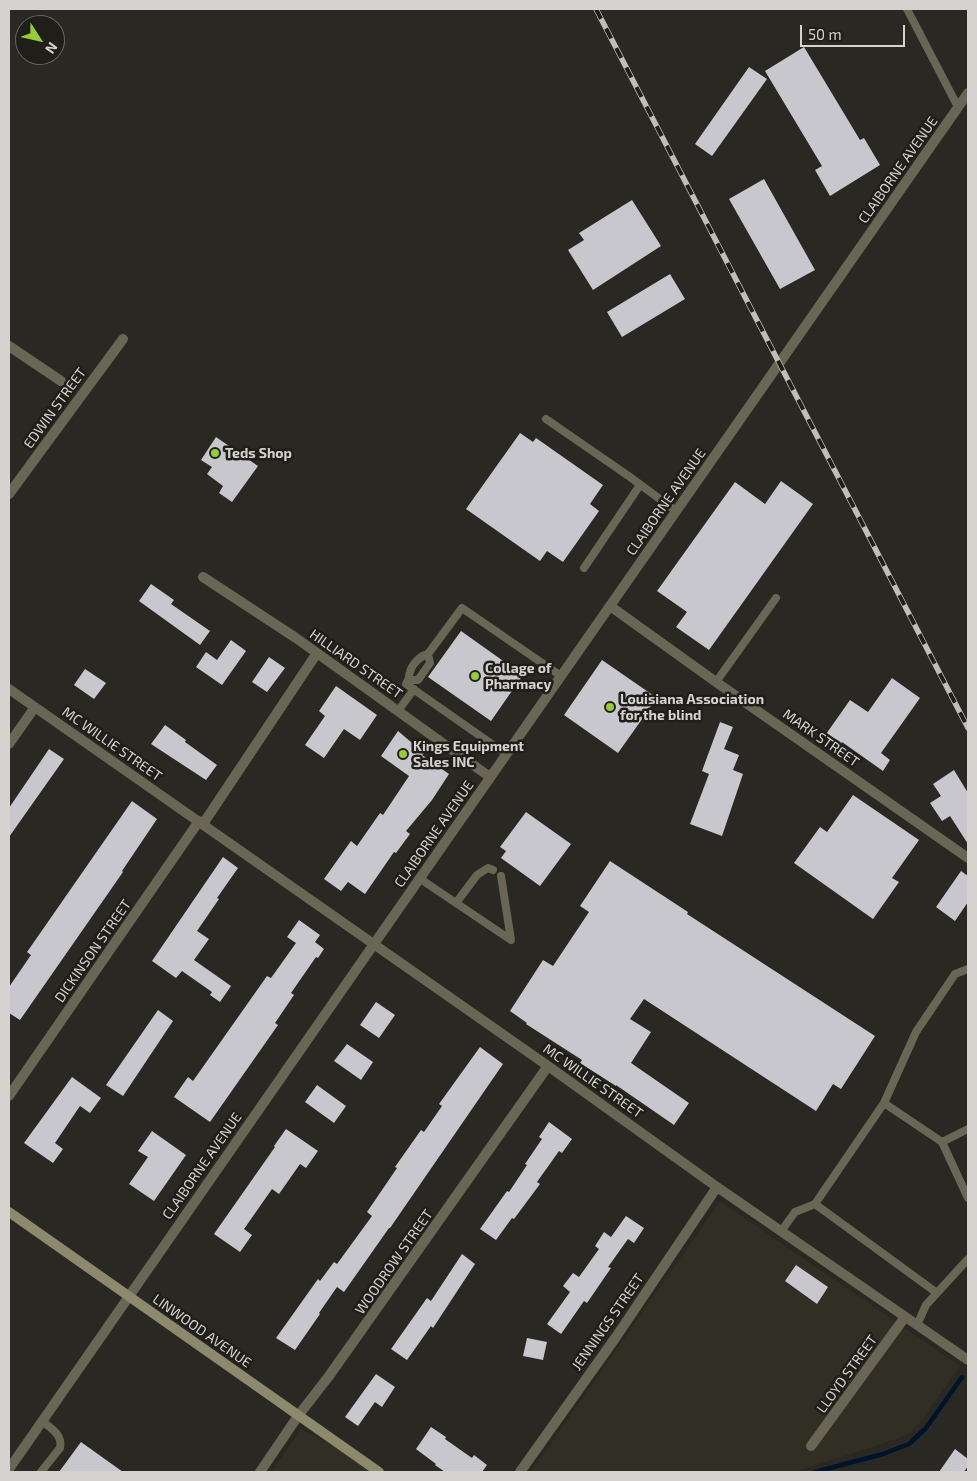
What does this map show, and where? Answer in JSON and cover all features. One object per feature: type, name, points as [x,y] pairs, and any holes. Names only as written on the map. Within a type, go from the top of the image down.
[{"type":"main road","name":"LINWOOD AVENUE","points":[[9,1212],[379,1472]]},
{"type":"street","name":"CLAIBORNE AVENUE","points":[[9,1469],[968,92]]},
{"type":"street","name":"EDWIN STREET","points":[[9,494],[123,339]]},
{"type":"street","points":[[9,346],[61,381]]},
{"type":"street","name":"HILLIARD STREET","points":[[203,577],[317,653],[490,777]]},
{"type":"street","name":"MARK STREET","points":[[610,606],[968,858]]},
{"type":"street","name":"DICKINSON STREET","points":[[9,1096],[201,823],[317,653]]},
{"type":"street","name":"MC WILLIE STREET","points":[[9,689],[968,1360]]},
{"type":"street","points":[[9,744],[35,707]]},
{"type":"street","name":"WOODROW STREET","points":[[260,1472],[548,1066]]},
{"type":"street","name":"JENNINGS STREET","points":[[520,1472],[616,1337],[717,1186]]},
{"type":"street","name":"LLOYD STREET","points":[[811,1446],[905,1317]]},
{"type":"lane","points":[[908,9],[958,107]]},
{"type":"lane","points":[[546,419],[640,484],[676,512]]},
{"type":"lane","points":[[584,568],[640,484]]},
{"type":"lane","points":[[716,682],[776,598]]},
{"type":"lane","points":[[410,680],[409,673],[421,656],[428,654],[462,608],[560,676]]},
{"type":"lane","points":[[428,654],[430,663],[418,680],[410,680],[406,684],[506,754]]},
{"type":"lane","points":[[398,711],[414,689]]},
{"type":"lane","points":[[456,903],[477,875],[488,868],[493,870]]},
{"type":"lane","points":[[419,878],[511,940],[501,876]]},
{"type":"lane","points":[[782,1230],[796,1212],[815,1204],[884,1103],[916,1032],[955,974],[968,969]]},
{"type":"lane","points":[[884,1103],[942,1142],[968,1198]]},
{"type":"lane","points":[[942,1142],[968,1129]]},
{"type":"lane","points":[[815,1204],[937,1293]]},
{"type":"lane","points":[[918,1325],[926,1305],[968,1259]]},
{"type":"lane","points":[[41,1472],[60,1448],[61,1444],[57,1433],[42,1421]]},
{"type":"shaded area","points":[[720,1201],[960,1366],[918,1425],[909,1433],[897,1439],[794,1472],[531,1472]]},
{"type":"shaded area","points":[[301,1429],[384,1472],[271,1472]]},
{"type":"building","points":[[804,47],[860,140],[864,138],[880,165],[830,196],[815,170],[822,166],[765,71]]},
{"type":"building","points":[[749,67],[767,79],[712,156],[695,144]]},
{"type":"building","points":[[764,179],[815,270],[780,289],[729,199]]},
{"type":"building","points":[[632,200],[661,246],[593,290],[568,250],[584,240],[579,233]]},
{"type":"building","points":[[670,274],[685,299],[622,337],[607,312]]},
{"type":"building","points":[[520,433],[533,442],[536,438],[603,485],[590,504],[599,511],[563,562],[547,551],[540,561],[466,509]]},
{"type":"building","points":[[216,437],[258,466],[232,502],[219,493],[223,486],[207,474],[212,467],[201,460]]},
{"type":"building","points":[[781,481],[813,504],[709,650],[676,627],[687,612],[657,591],[735,482],[765,504]]},
{"type":"building","points":[[151,584],[174,600],[171,604],[210,631],[200,645],[139,601]]},
{"type":"building","name":"Collage of Pharmacy","points":[[461,631],[523,675],[491,721],[428,677]]},
{"type":"building","points":[[231,640],[246,651],[222,685],[196,667],[206,652],[217,660]]},
{"type":"building","points":[[269,657],[285,668],[267,692],[252,682]]},
{"type":"building","name":"Louisiana Association for the blind","points":[[602,660],[657,698],[618,753],[564,715]]},
{"type":"building","points":[[85,669],[106,683],[94,699],[74,685]]},
{"type":"building","points":[[892,678],[920,698],[881,753],[890,760],[883,771],[842,742],[838,747],[824,737],[850,700],[868,712]]},
{"type":"building","points":[[336,686],[377,715],[360,740],[344,729],[324,758],[305,745],[325,716],[319,711]]},
{"type":"building","points":[[720,722],[733,727],[724,749],[739,755],[733,770],[743,774],[722,836],[690,824],[709,774],[702,771]]},
{"type":"building","points":[[165,725],[217,765],[206,780],[151,744]]},
{"type":"building","points":[[398,731],[424,753],[422,755],[449,774],[432,800],[406,831],[410,834],[396,853],[394,852],[365,894],[348,882],[341,891],[324,879],[351,841],[357,846],[380,813],[383,815],[409,776],[381,756]]},
{"type":"building","points":[[49,749],[64,759],[9,837],[9,808]]},
{"type":"building","points":[[954,770],[968,793],[968,844],[950,816],[942,821],[930,803],[941,796],[933,784]]},
{"type":"building","points":[[853,795],[919,840],[892,878],[899,882],[873,919],[794,863],[820,827],[827,832]]},
{"type":"building","points":[[132,801],[157,819],[123,872],[20,1020],[9,1013],[9,987],[31,955],[27,952]]},
{"type":"building","points":[[526,812],[571,844],[540,886],[501,858],[506,851],[500,847]]},
{"type":"building","points":[[223,857],[238,868],[197,931],[209,939],[194,960],[231,986],[220,1002],[210,995],[212,992],[182,971],[176,978],[152,961]]},
{"type":"building","points":[[610,861],[688,912],[687,914],[875,1036],[841,1089],[833,1084],[816,1111],[644,999],[630,1019],[651,1032],[631,1063],[689,1103],[674,1125],[580,1063],[582,1060],[526,1024],[510,1011],[543,960],[553,966],[589,912],[580,906]]},
{"type":"building","points":[[961,871],[968,876],[968,902],[955,921],[936,907]]},
{"type":"building","points":[[299,920],[320,935],[315,942],[324,949],[318,958],[316,957],[291,993],[294,995],[275,1023],[278,1025],[210,1122],[174,1097],[188,1077],[193,1081],[267,976],[271,978],[296,943],[287,937]]},
{"type":"building","points":[[376,1002],[395,1015],[379,1038],[360,1025]]},
{"type":"building","points":[[158,1010],[173,1021],[123,1096],[106,1085]]},
{"type":"building","points":[[347,1044],[373,1062],[361,1080],[334,1061]]},
{"type":"building","points":[[480,1047],[503,1064],[390,1228],[344,1292],[337,1287],[295,1350],[276,1338],[318,1279],[320,1281],[334,1262],[337,1264],[372,1216],[367,1212],[397,1168],[395,1167],[421,1130],[424,1132],[442,1106],[439,1104]]},
{"type":"building","points":[[72,1077],[101,1098],[90,1113],[80,1106],[55,1143],[63,1149],[53,1163],[24,1143]]},
{"type":"building","points":[[317,1085],[346,1106],[334,1123],[305,1102]]},
{"type":"building","points":[[549,1122],[572,1139],[562,1153],[559,1151],[537,1182],[540,1184],[496,1240],[480,1229],[527,1165],[525,1164],[542,1139],[539,1137]]},
{"type":"building","points":[[286,1129],[318,1151],[306,1168],[300,1164],[279,1194],[272,1189],[244,1229],[252,1235],[240,1252],[214,1234]]},
{"type":"building","points":[[152,1131],[186,1155],[154,1201],[129,1184],[148,1157],[138,1151]]},
{"type":"building","points":[[626,1216],[644,1228],[634,1243],[628,1239],[608,1267],[611,1268],[587,1303],[584,1301],[561,1334],[547,1324],[570,1292],[563,1286],[573,1273],[579,1277],[599,1249],[595,1246],[604,1232],[611,1237]]},
{"type":"building","points":[[462,1254],[475,1264],[433,1328],[431,1326],[407,1360],[391,1349],[427,1298],[431,1301]]},
{"type":"building","points":[[796,1265],[828,1287],[817,1304],[785,1281]]},
{"type":"building","points":[[527,1338],[547,1342],[543,1360],[523,1356]]},
{"type":"building","points":[[376,1374],[395,1387],[382,1407],[375,1402],[358,1426],[345,1417]]},
{"type":"building","points":[[431,1427],[472,1458],[474,1455],[487,1465],[482,1472],[445,1472],[416,1449]]},
{"type":"building","points":[[81,1442],[123,1472],[59,1472]]},
{"type":"building","points":[[955,1449],[968,1459],[968,1466],[964,1472],[939,1472]]},
{"type":"waterway","points":[[815,1472],[883,1454],[909,1444],[926,1428],[962,1377]]},
{"type":"railway","points":[[596,9],[968,728]]},
{"type":"place","name":"Teds Shop","points":[[215,453]]},
{"type":"place","name":"Collage of Pharmacy","points":[[475,676]]},
{"type":"place","name":"Louisiana Association for the blind","points":[[610,707]]},
{"type":"place","name":"Kings Equipment Sales INC","points":[[403,754]]}]
